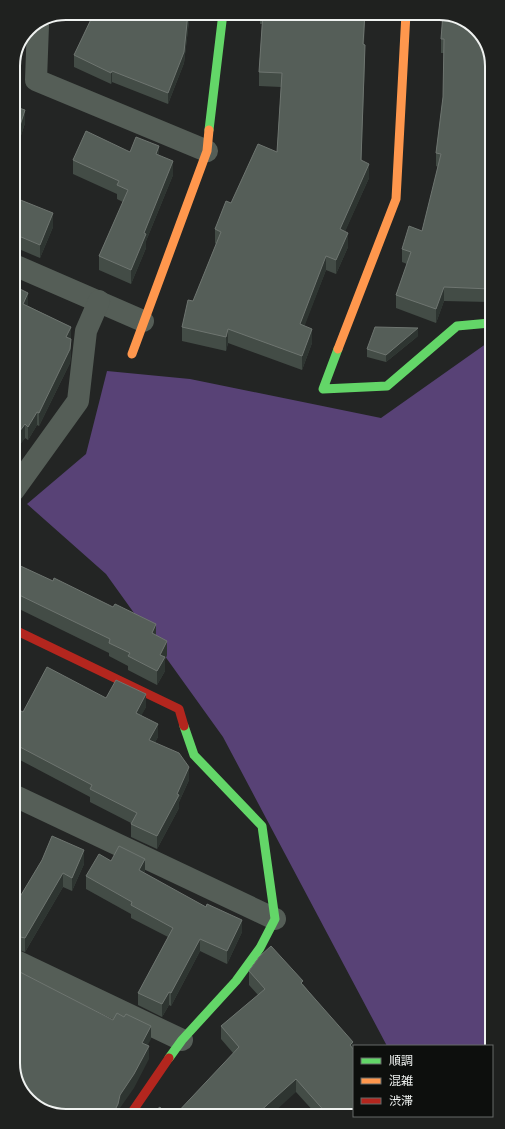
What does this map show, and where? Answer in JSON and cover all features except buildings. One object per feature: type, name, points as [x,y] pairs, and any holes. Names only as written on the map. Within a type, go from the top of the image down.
[{"type":"street","points":[[132,354],[207,152],[222,20]]},
{"type":"street","points":[[406,20],[396,199],[323,389],[387,386],[457,326],[485,323]]},
{"type":"street","points":[[38,31],[36,80],[207,152]]},
{"type":"street","points":[[20,268],[143,321]]},
{"type":"street","points":[[20,475],[49,444],[78,400],[86,331],[98,301]]},
{"type":"street","points":[[20,632],[179,709],[194,755],[262,826],[275,919],[260,948],[236,981],[182,1040],[134,1109]]},
{"type":"street","points":[[20,798],[275,919]]},
{"type":"street","points":[[20,963],[182,1040]]},
{"type":"shaded area","points":[[485,345],[485,1045],[386,1045],[223,737],[106,574],[27,504],[86,454],[107,371],[190,379],[381,418]]},
{"type":"traffic: fast","points":[[209,130],[222,20]]},
{"type":"traffic: fast","points":[[338,349],[323,389],[387,386],[457,326],[485,323]]},
{"type":"traffic: fast","points":[[169,1058],[182,1040],[236,981],[260,948],[275,919],[262,826],[194,755],[184,726]]},
{"type":"traffic: slow","points":[[338,349],[396,199],[406,20]]},
{"type":"traffic: slow","points":[[132,354],[207,151],[209,130]]},
{"type":"traffic: jam","points":[[20,632],[179,709],[184,726]]},
{"type":"traffic: jam","points":[[134,1109],[169,1058]]}]
